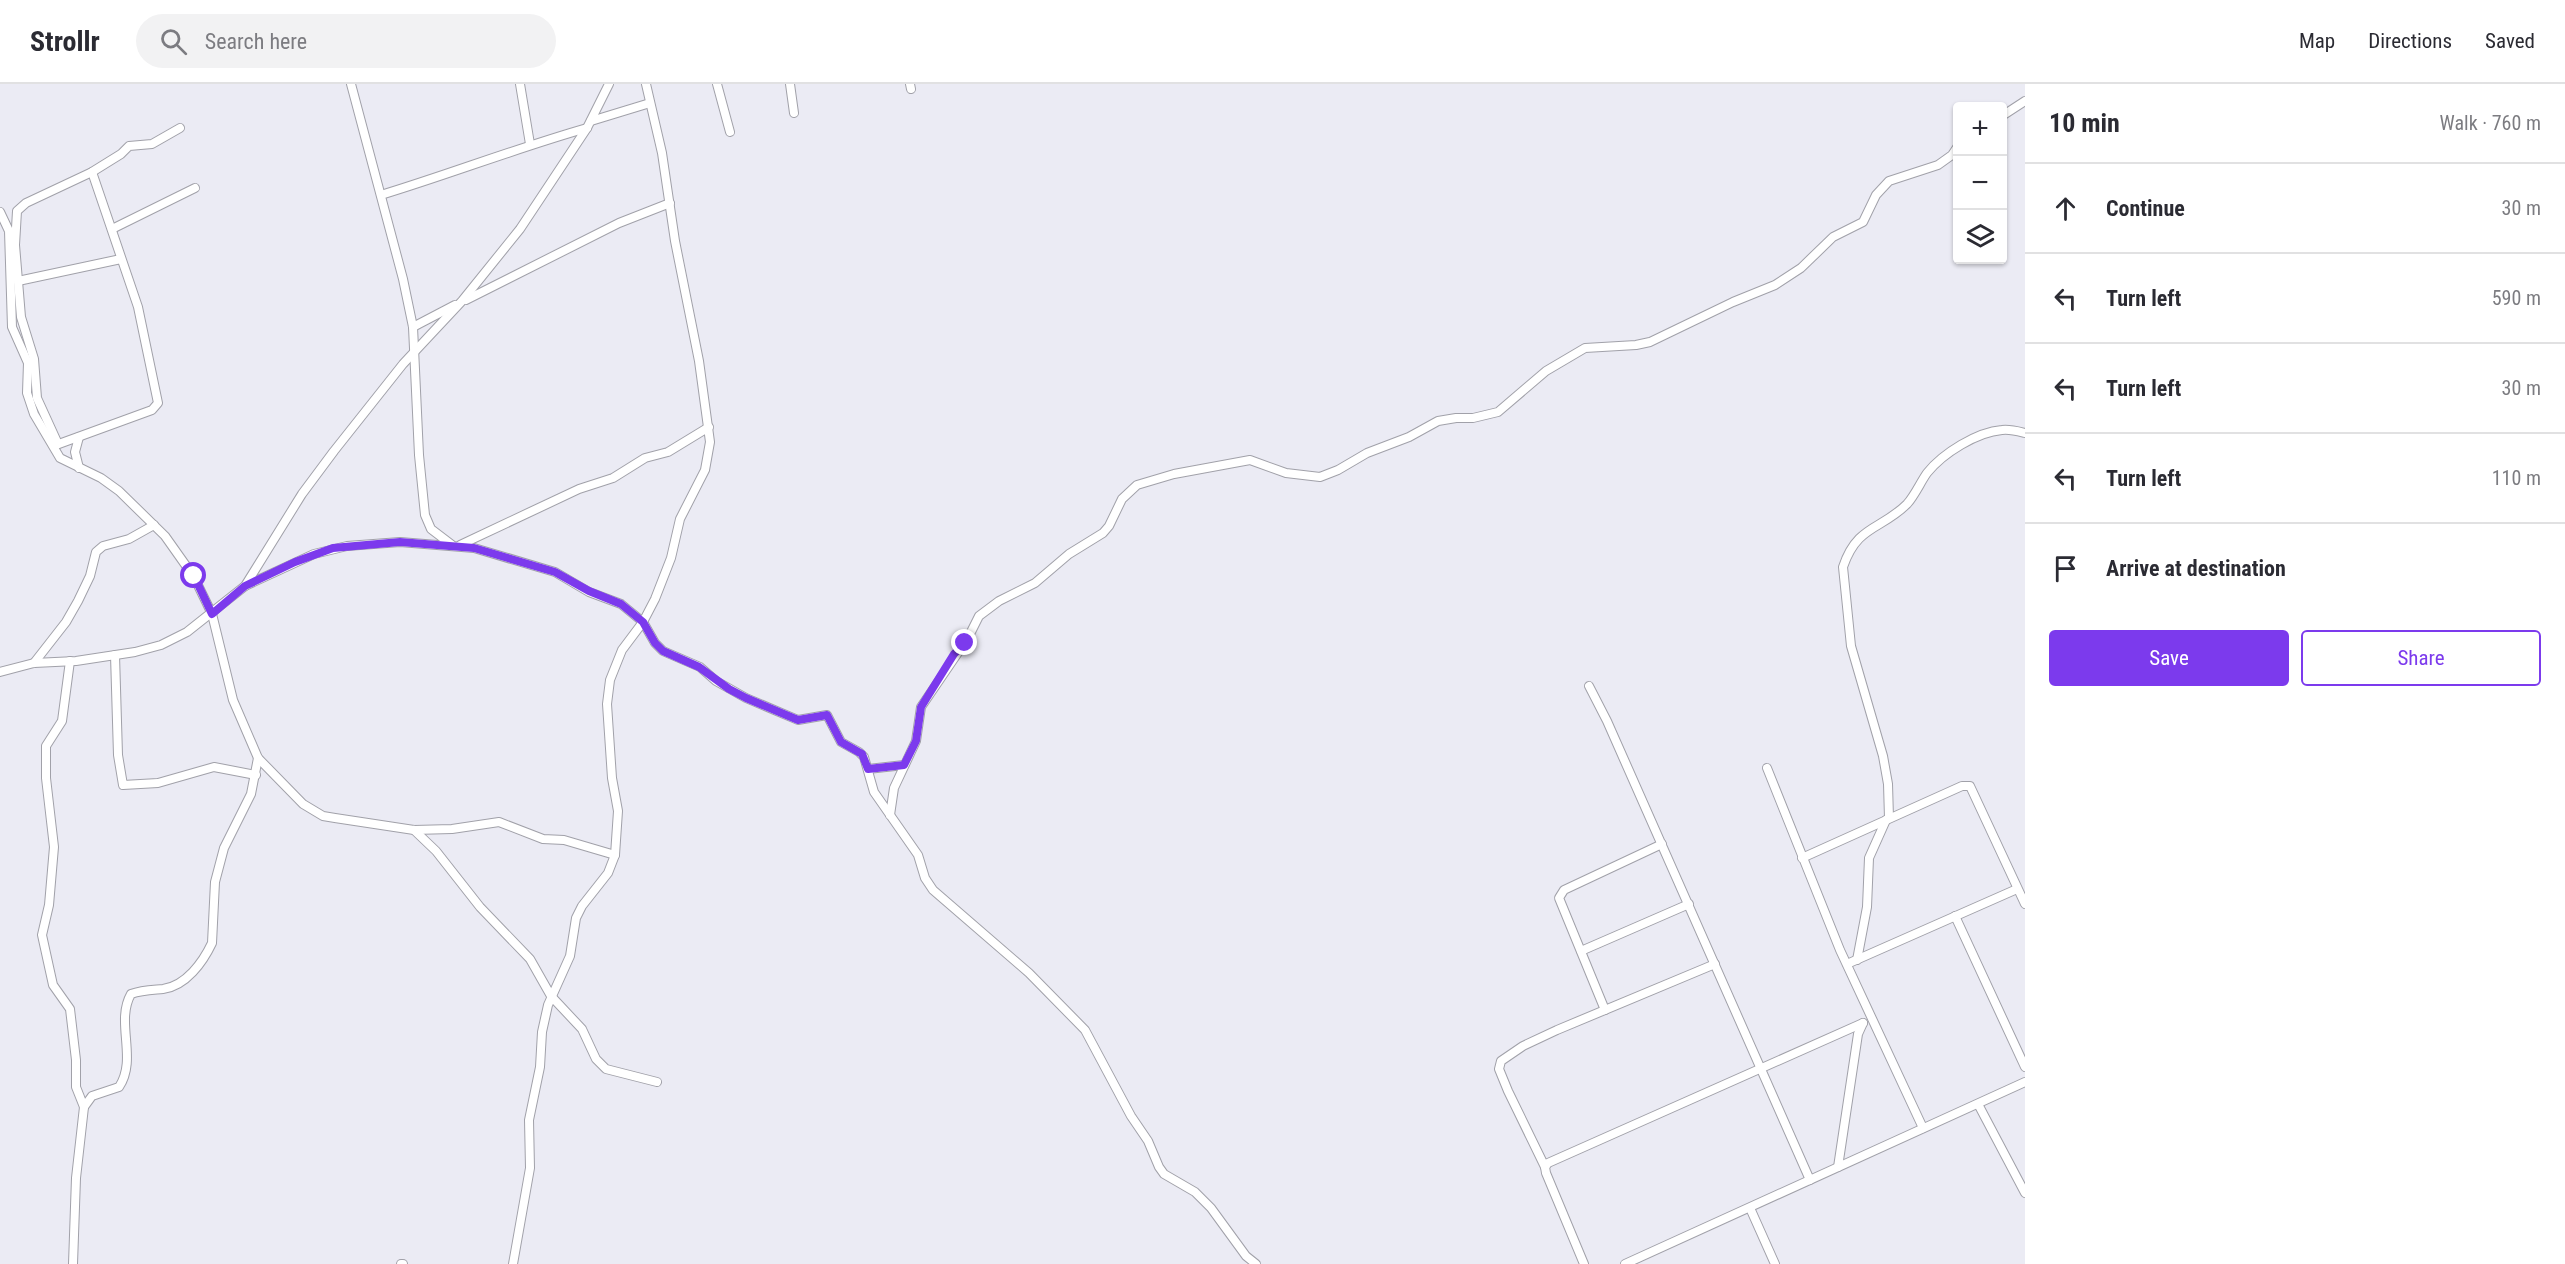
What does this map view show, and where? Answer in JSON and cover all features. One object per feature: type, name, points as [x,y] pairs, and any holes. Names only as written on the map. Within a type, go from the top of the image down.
[{"type":"street","points":[[351,84],[413,327],[419,455],[425,515],[431,529],[455,545]]},
{"type":"street","points":[[520,84],[530,144]]},
{"type":"street","points":[[245,586],[311,481],[415,352],[462,302],[520,229],[589,125],[609,84]]},
{"type":"street","points":[[513,1264],[530,1168],[529,1120],[540,1067],[542,1032],[551,996],[570,957],[576,918],[582,906],[608,873],[615,855],[618,811],[612,778],[607,704],[610,680],[617,660],[628,640],[643,622],[656,599],[671,558],[680,519],[705,470],[710,442],[662,153],[646,84]]},
{"type":"street","points":[[717,84],[730,132]]},
{"type":"street","points":[[790,84],[794,112]]},
{"type":"street","points":[[2007,113],[2025,101]]},
{"type":"street","points":[[381,195],[455,172],[650,103]]},
{"type":"street","points":[[55,445],[35,390],[34,359],[22,323],[15,245],[17,211],[26,204],[92,172],[121,154],[125,147],[134,144],[152,144],[180,128]]},
{"type":"street","points":[[890,815],[893,793],[916,741],[921,707],[968,638],[979,616],[999,601],[1035,583],[1069,554],[1103,533],[1109,526],[1122,499],[1137,485],[1174,474],[1250,460],[1294,475],[1325,476],[1368,453],[1406,439],[1438,421],[1451,418],[1473,418],[1498,412],[1546,372],[1585,348],[1650,342],[1710,312],[1775,285],[1801,268],[1833,237],[1863,222],[1876,195],[1889,181],[1938,165],[1953,154]]},
{"type":"street","points":[[55,445],[152,410],[158,403],[138,308],[92,172]]},
{"type":"street","points":[[112,229],[195,188]]},
{"type":"street","points":[[413,327],[619,223],[670,203]]},
{"type":"street","points":[[0,212],[9,231],[12,327],[28,363],[29,402],[66,463],[100,478],[119,491],[154,525],[194,576],[212,614],[233,700],[258,758],[303,804],[323,816],[414,830],[452,829],[499,822],[543,839],[564,840],[615,855]]},
{"type":"street","points":[[18,280],[121,259]]},
{"type":"street","points":[[455,545],[579,489],[614,478],[645,458],[678,447],[709,427]]},
{"type":"street","points":[[1857,960],[1867,907],[1869,858],[1888,819],[1888,784],[1851,646],[1843,567],[1846,557],[1860,537],[1906,504],[1929,471],[1947,456],[1972,440],[1993,431],[2011,430],[2025,433]]},
{"type":"street","points":[[78,437],[75,452],[79,468]]},
{"type":"street","points":[[34,663],[66,622],[90,576],[96,552],[103,546],[129,539],[154,525]]},
{"type":"street","points":[[0,672],[34,663],[70,661],[135,652],[173,640],[212,614],[245,586],[288,565],[333,548],[400,542],[455,545],[555,572],[589,591],[621,604],[643,622],[655,643],[663,651],[699,667],[722,685],[746,698],[798,720],[827,715],[841,742],[862,754],[874,792],[918,855],[925,878],[933,890],[1029,974],[1084,1030],[1164,1174],[1195,1192],[1215,1214],[1246,1256],[1256,1264]]},
{"type":"street","points":[[116,655],[118,755],[123,785],[158,783],[214,767],[256,775]]},
{"type":"street","points":[[70,661],[62,721],[46,746],[46,778],[54,847],[49,905],[42,935],[53,985],[70,1009],[76,1060],[76,1087],[84,1107],[76,1178],[73,1264]]},
{"type":"street","points":[[1589,686],[1689,904],[1810,1180]]},
{"type":"street","points":[[84,1107],[92,1096],[119,1087],[125,1077],[127,1067],[125,1012],[131,994],[180,985],[188,978],[212,943],[215,882],[224,848],[251,794],[258,758]]},
{"type":"street","points":[[868,769],[904,765]]},
{"type":"street","points":[[1767,768],[1847,964],[1923,1128]]},
{"type":"street","points":[[1802,858],[1962,786],[1970,786],[2025,904]]},
{"type":"street","points":[[414,830],[436,851],[480,907],[530,959],[551,996],[582,1029],[600,1065],[606,1069],[657,1082]]},
{"type":"street","points":[[1605,1010],[1559,898],[1560,894],[1564,890],[1662,844]]},
{"type":"street","points":[[1847,964],[2017,889]]},
{"type":"street","points":[[1581,951],[1689,904]]},
{"type":"street","points":[[1955,916],[2025,1067]]},
{"type":"street","points":[[1584,1264],[1545,1167],[1499,1070],[1501,1061],[1524,1046],[1715,964]]},
{"type":"street","points":[[1545,1167],[1553,1160],[1872,1019]]},
{"type":"street","points":[[1838,1167],[1858,1034],[1863,1023]]},
{"type":"street","points":[[1625,1264],[2025,1082]]},
{"type":"street","points":[[1978,1104],[2025,1193]]},
{"type":"street","points":[[1750,1208],[1775,1264]]},
{"type":"route","points":[[194,576],[212,614],[245,586],[314,554],[347,546],[400,542],[432,546],[459,545],[545,568],[589,591],[621,604],[643,622],[655,643],[663,651],[699,667],[716,681],[746,698],[798,720],[827,715],[841,742],[862,754],[868,769],[877,770],[904,765],[915,745],[921,707],[954,654],[965,643]]}]
